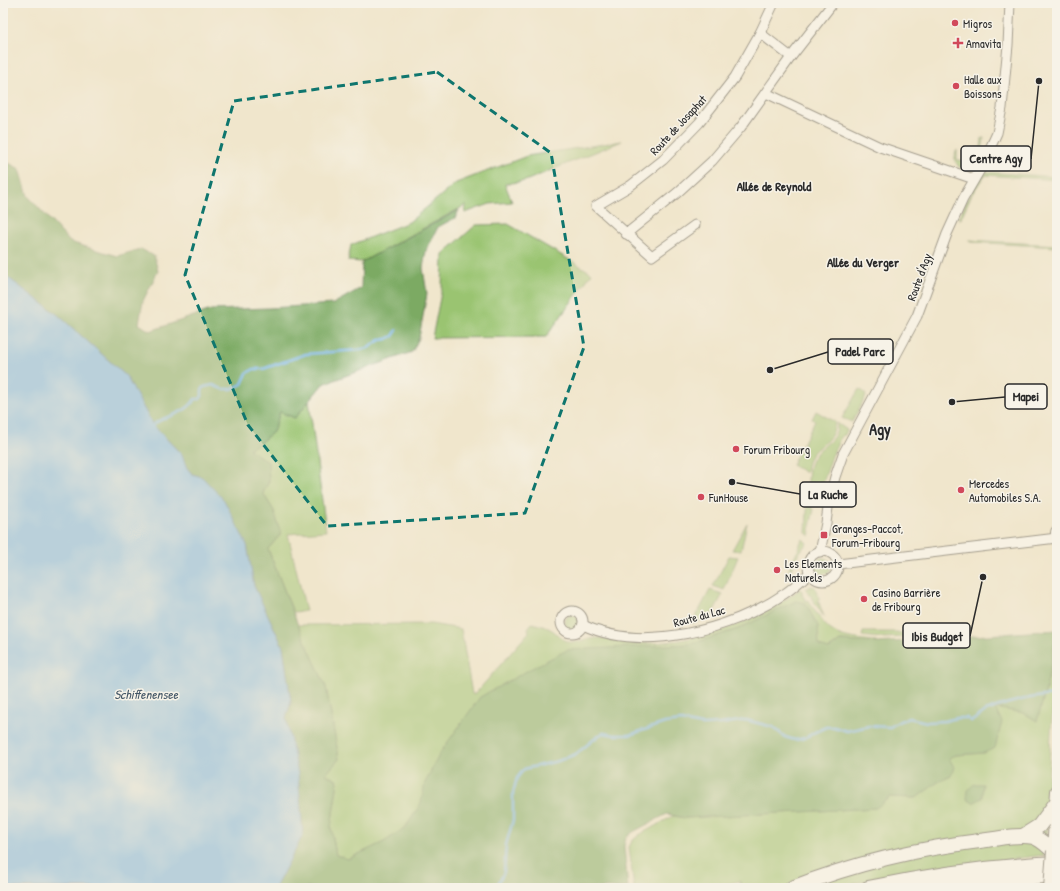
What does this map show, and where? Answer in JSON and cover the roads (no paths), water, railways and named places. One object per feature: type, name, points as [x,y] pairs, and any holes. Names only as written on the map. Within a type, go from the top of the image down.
[{"type":"highway","points":[[1024,836],[1039,826],[1057,799]]},
{"type":"highway","points":[[792,888],[832,873],[870,862],[953,844],[1024,836],[1039,840],[1055,857]]},
{"type":"highway","points":[[868,888],[1055,857]]},
{"type":"highway","points":[[935,888],[994,880],[1057,875]]},
{"type":"highway","points":[[994,880],[1023,884],[1057,883]]},
{"type":"main road","points":[[1057,532],[1057,539]]},
{"type":"main road","points":[[1050,888],[1055,857],[1057,799]]},
{"type":"street","name":"Route de Josaphat","points":[[695,225],[652,256],[596,206],[630,186],[663,160],[699,123],[735,78],[760,33],[774,3]]},
{"type":"street","points":[[626,234],[678,193],[712,161],[740,127],[833,3]]},
{"type":"street","name":"Route d'Agy","points":[[820,552],[826,523],[828,500],[834,477],[843,454],[917,316],[947,234],[997,133],[1002,108],[1010,3]]},
{"type":"street","points":[[760,33],[791,57]]},
{"type":"street","points":[[766,93],[880,147],[974,179]]},
{"type":"street","points":[[838,564],[1057,539]]},
{"type":"street","points":[[820,552],[832,555],[836,558],[838,564],[836,572],[832,578],[828,580],[818,580],[810,573],[808,567],[809,562],[816,553],[820,552]]},
{"type":"street","name":"Route du Lac","points":[[583,625],[596,631],[631,638],[681,635],[740,618],[766,606],[784,595],[810,573]]},
{"type":"water","name":"Schiffenensee","points":[[3,274],[58,315],[126,376],[153,425],[182,455],[187,468],[192,474],[202,477],[224,500],[247,545],[254,586],[283,647],[291,702],[286,718],[298,774],[303,835],[275,888],[3,888]]},
{"type":"waterway","points":[[153,425],[184,410],[195,399],[200,399],[204,387],[213,385],[222,389],[232,389],[242,384],[247,373],[254,369],[263,369],[306,354],[368,348],[380,340],[393,336],[397,330]]},
{"type":"waterway","points":[[496,888],[504,872],[506,845],[513,820],[513,793],[517,778],[524,769],[558,761],[576,754],[603,733],[629,735],[665,723],[681,721],[702,725],[746,720],[773,727],[785,737],[795,740],[805,738],[826,727],[834,727],[847,731],[869,726],[890,727],[909,718],[927,722],[944,721],[957,718],[967,718],[971,721],[986,711],[1003,705],[1030,698],[1057,695]]},
{"type":"place","name":"Migros","points":[[955,23]]},
{"type":"place","name":"Amavita","points":[[958,43]]},
{"type":"place","name":"Centre Agy","points":[[1039,81]]},
{"type":"place","name":"Halle aux Boissons","points":[[956,86]]},
{"type":"place","name":"Padel Parc","points":[[770,370]]},
{"type":"place","name":"Mapei","points":[[952,402]]},
{"type":"place","name":"Forum Fribourg","points":[[736,449]]},
{"type":"place","name":"La Ruche","points":[[732,482]]},
{"type":"place","name":"Mercedes Automobiles S.A.","points":[[961,490]]},
{"type":"place","name":"FunHouse","points":[[701,497]]},
{"type":"place","name":"Granges-Paccot, Forum-Fribourg","points":[[824,535]]},
{"type":"place","name":"Les Elements Naturels","points":[[777,570]]},
{"type":"place","name":"Ibis Budget","points":[[983,577]]},
{"type":"place","name":"Casino Barrière de Fribourg","points":[[864,599]]},
{"type":"district","name":"Allée de Reynold","points":[[774,186]]},
{"type":"district","name":"Allée du Verger","points":[[863,262]]},
{"type":"district","name":"Agy","points":[[880,429]]}]
